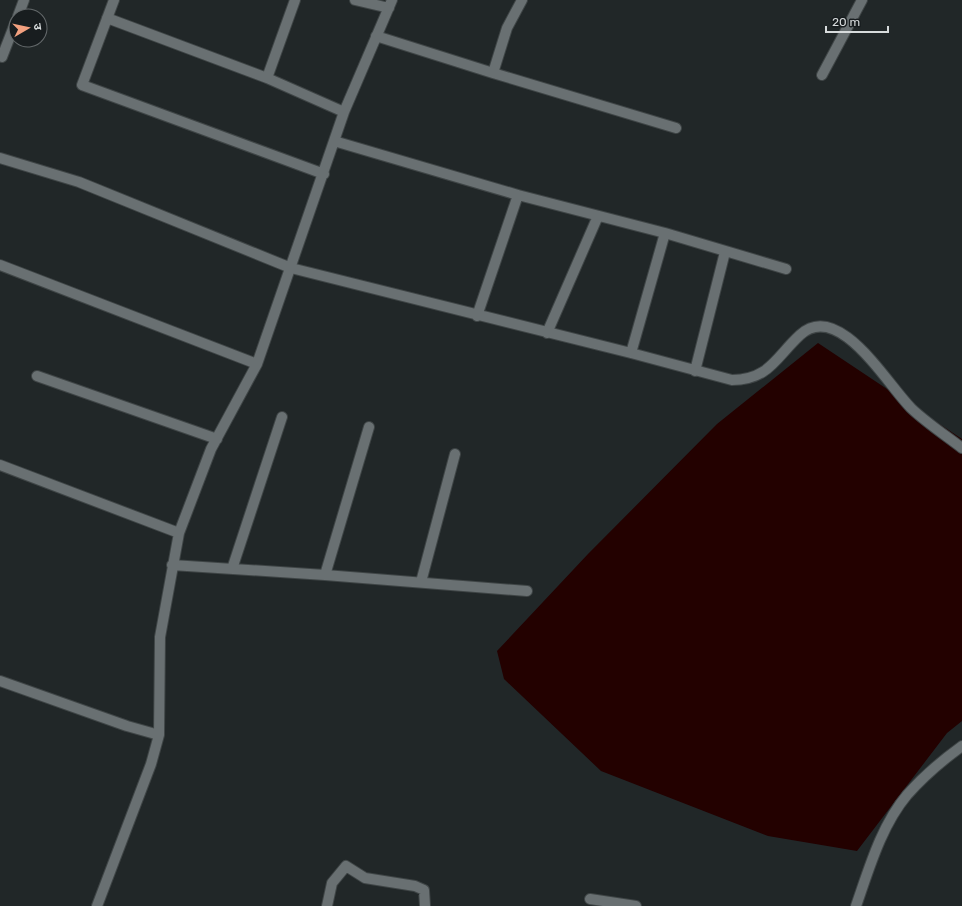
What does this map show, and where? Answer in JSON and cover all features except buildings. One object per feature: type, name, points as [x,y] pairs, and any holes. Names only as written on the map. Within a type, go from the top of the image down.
[{"type":"street","points":[[114,0],[82,85],[324,174]]},
{"type":"street","points":[[267,78],[295,0]]},
{"type":"street","points":[[96,906],[151,764],[159,735],[160,637],[179,533],[217,439],[257,364],[324,174],[344,112],[390,4],[355,0]]},
{"type":"street","points":[[493,74],[507,28],[522,0]]},
{"type":"street","points":[[822,75],[862,0]]},
{"type":"street","points":[[107,18],[267,78],[344,112]]},
{"type":"street","points":[[376,36],[493,74],[676,128]]},
{"type":"street","points":[[0,56],[2,57],[8,42]]},
{"type":"street","points":[[334,142],[518,195],[665,233],[725,252],[786,268]]},
{"type":"street","points":[[0,158],[79,182],[291,268],[477,316],[631,353],[732,380],[744,380],[759,376],[773,364],[801,334],[814,327],[829,326],[845,334],[861,349],[897,394],[913,410],[962,448]]},
{"type":"street","points":[[477,316],[518,195]]},
{"type":"street","points":[[547,333],[598,216]]},
{"type":"street","points":[[631,353],[665,233]]},
{"type":"street","points":[[695,370],[725,252]]},
{"type":"street","points":[[0,265],[257,364]]},
{"type":"street","points":[[37,376],[217,439]]},
{"type":"street","points":[[232,569],[282,417]]},
{"type":"street","points":[[325,574],[368,427]]},
{"type":"street","points":[[421,582],[455,454]]},
{"type":"street","points":[[0,465],[179,533]]},
{"type":"street","points":[[172,565],[325,574],[527,591]]},
{"type":"street","points":[[0,680],[127,726],[159,735]]},
{"type":"street","points":[[856,906],[874,854],[890,821],[907,795],[962,746]]},
{"type":"street","points":[[326,906],[332,883],[346,866],[350,866],[365,878],[415,886],[424,890],[425,906]]},
{"type":"street","points":[[590,899],[636,906]]},
{"type":"shaded area","points":[[818,343],[962,439],[962,721],[947,733],[857,851],[768,836],[601,771],[504,679],[497,651],[588,554],[717,424]]}]
